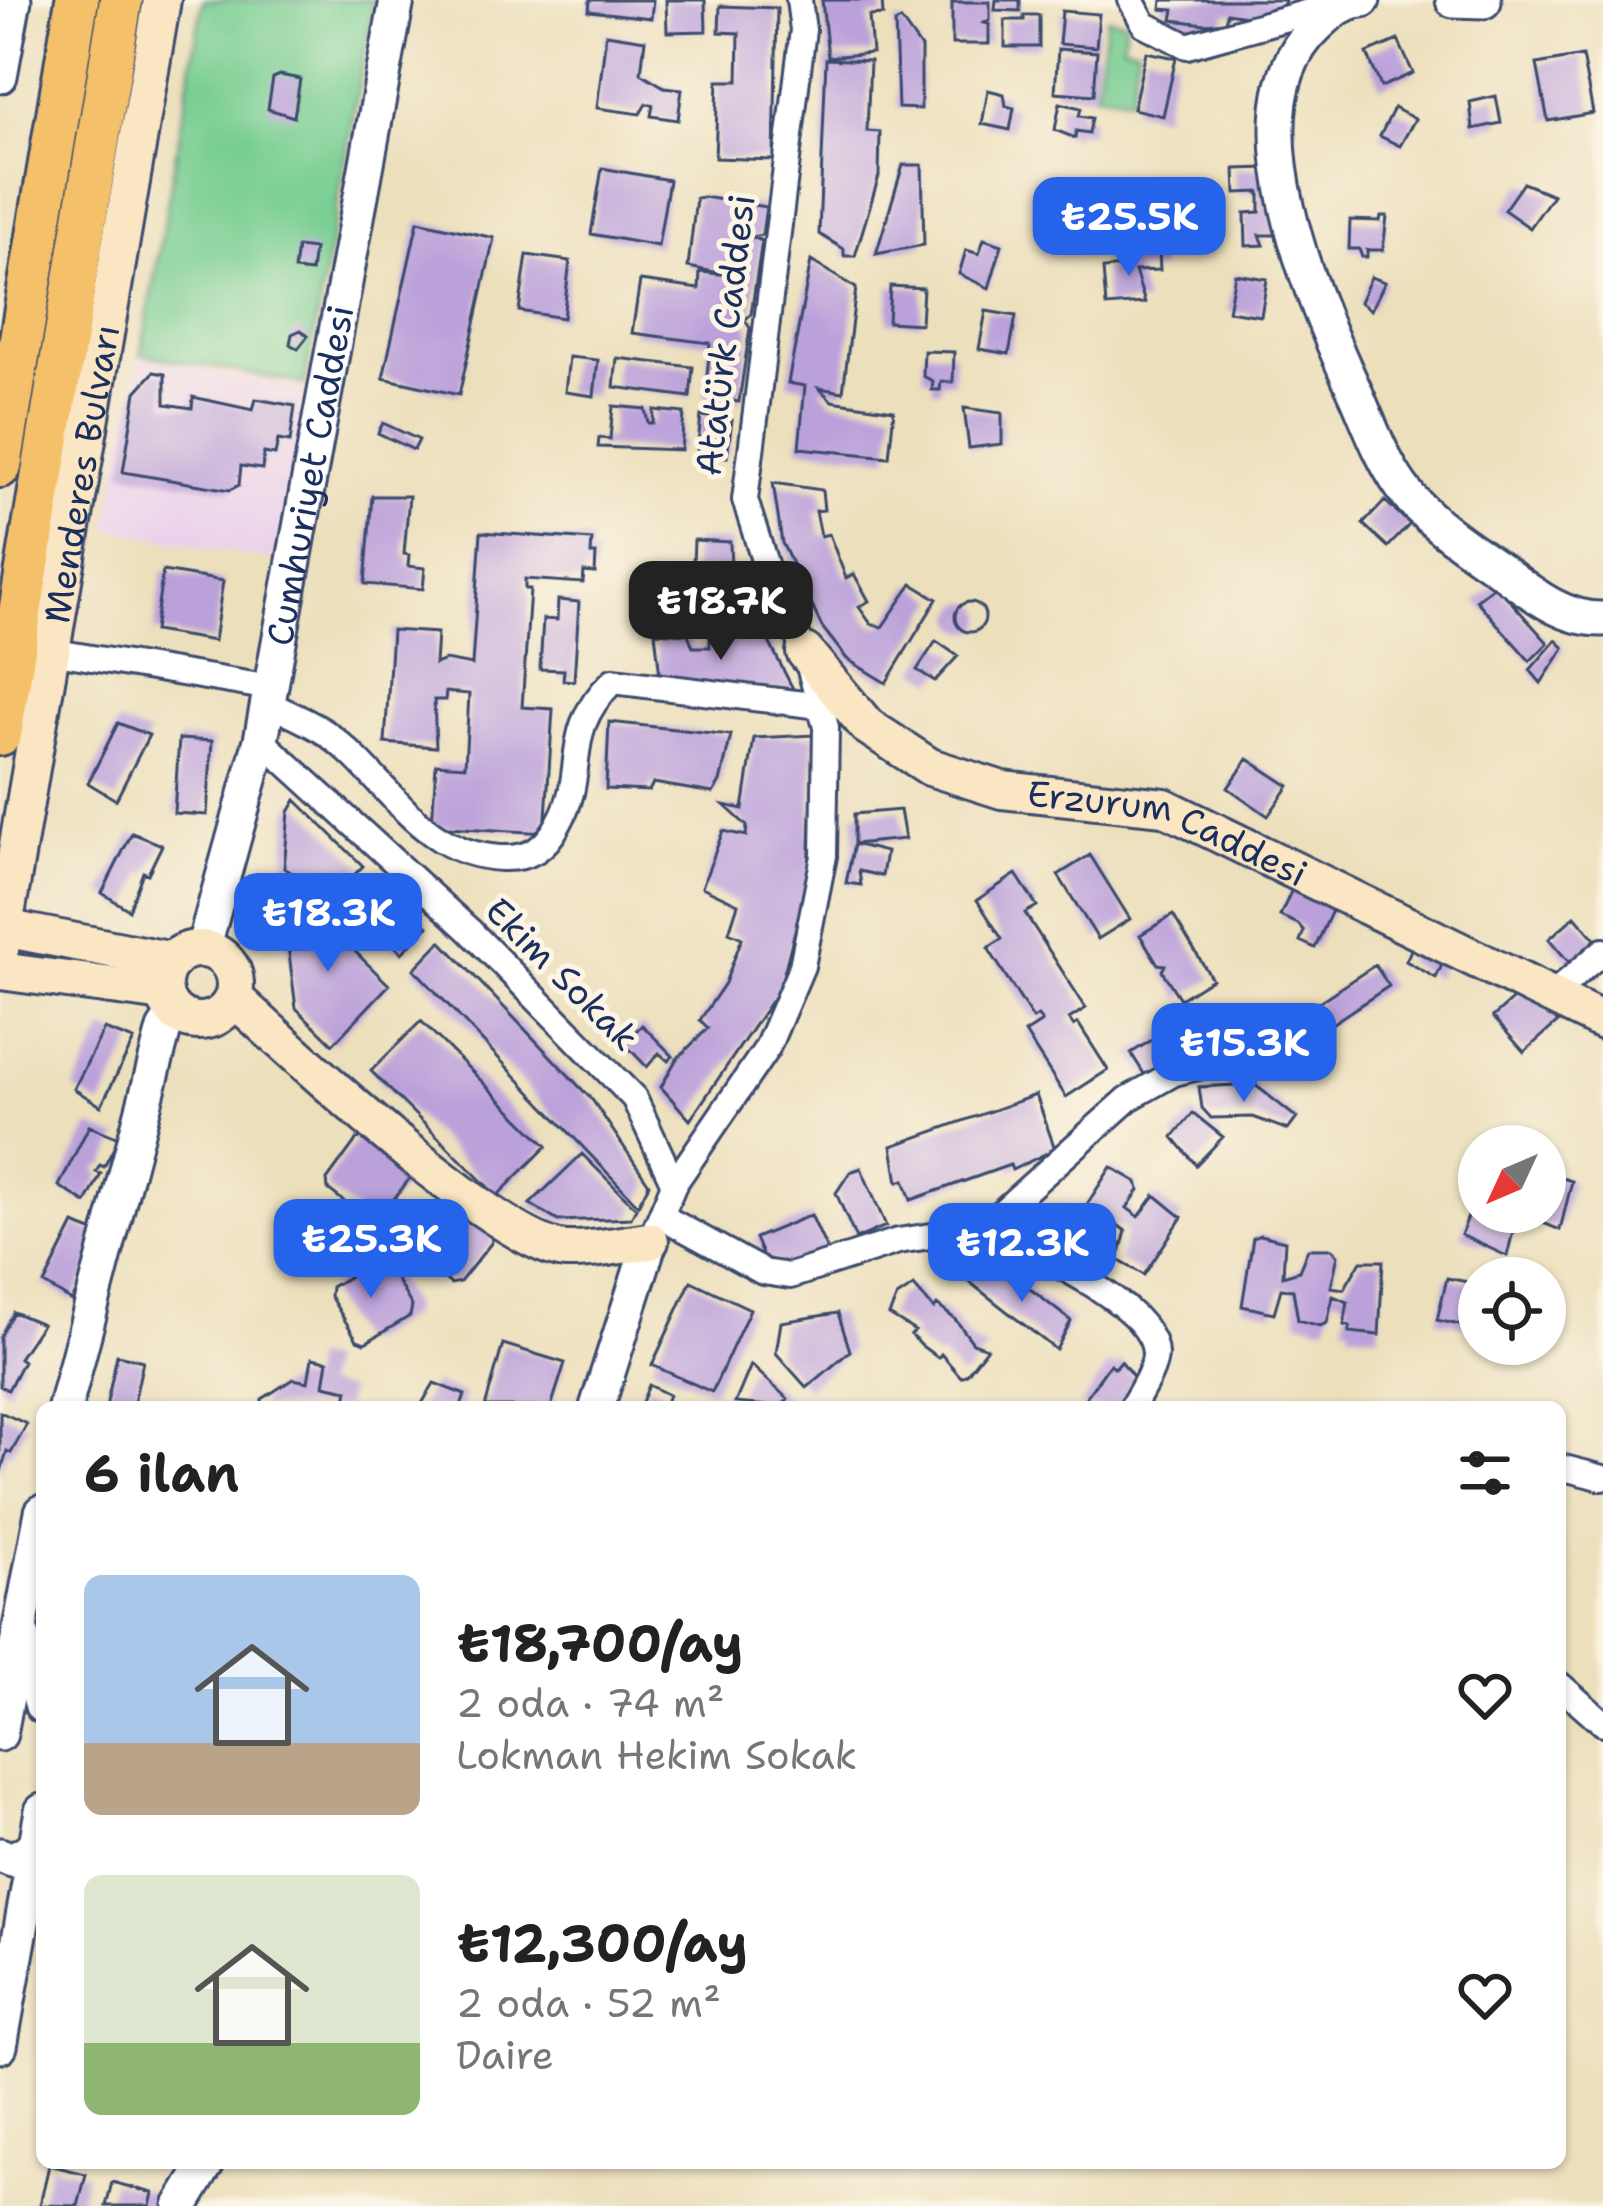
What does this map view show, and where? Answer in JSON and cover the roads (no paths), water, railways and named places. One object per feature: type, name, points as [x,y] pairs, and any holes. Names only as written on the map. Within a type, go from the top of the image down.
[{"type":"highway","points":[[0,734],[121,0]]},
{"type":"highway","points":[[0,466],[75,5]]},
{"type":"main road","name":"Menderes Bulvarı","points":[[2,939],[162,0]]},
{"type":"main road","name":"Erzurum Caddesi","points":[[806,652],[867,726],[930,767],[1002,790],[1164,807],[1603,1021]]},
{"type":"main road","points":[[2,939],[179,979],[208,1021],[233,998]]},
{"type":"main road","points":[[0,971],[179,979],[230,966],[233,998],[380,1130],[502,1219],[562,1250],[655,1229]]},
{"type":"street","points":[[0,76],[14,0]]},
{"type":"street","name":"Cumhuriyet Caddesi","points":[[67,1401],[164,1029],[261,740],[397,0]]},
{"type":"street","name":"Atatürk Caddesi","points":[[599,1401],[674,1184],[767,1048],[802,966],[824,856],[826,727],[806,652],[768,573],[745,500],[803,30],[800,0]]},
{"type":"street","points":[[1131,0],[1144,24],[1187,46],[1363,0]]},
{"type":"street","points":[[1453,0],[1484,0]]},
{"type":"street","points":[[1351,1],[1305,37],[1284,76],[1277,113],[1297,245],[1321,317],[1403,490],[1436,524],[1535,596],[1583,620],[1603,620]]},
{"type":"street","points":[[50,651],[269,696],[326,733],[422,831],[473,857],[516,859],[546,847],[566,810],[576,736],[590,703],[613,681],[820,706]]},
{"type":"street","name":"Ekim Sokak","points":[[261,740],[469,930],[634,1098],[674,1184]]},
{"type":"street","points":[[1552,995],[1603,951]]},
{"type":"street","points":[[655,1229],[763,1272],[790,1276],[898,1241],[984,1228],[1129,1099],[1174,1073],[1234,1058]]},
{"type":"street","points":[[984,1228],[1112,1295],[1154,1342],[1155,1361],[1135,1401]]},
{"type":"street","points":[[1566,1469],[1603,1478]]},
{"type":"street","points":[[0,1734],[36,1543]]},
{"type":"street","points":[[20,1627],[36,1676]]},
{"type":"street","points":[[1566,1690],[1603,1723]]},
{"type":"street","points":[[0,1855],[12,1859],[36,1846]]},
{"type":"street","points":[[0,2046],[36,1846]]},
{"type":"street","points":[[182,2206],[204,2169]]}]
